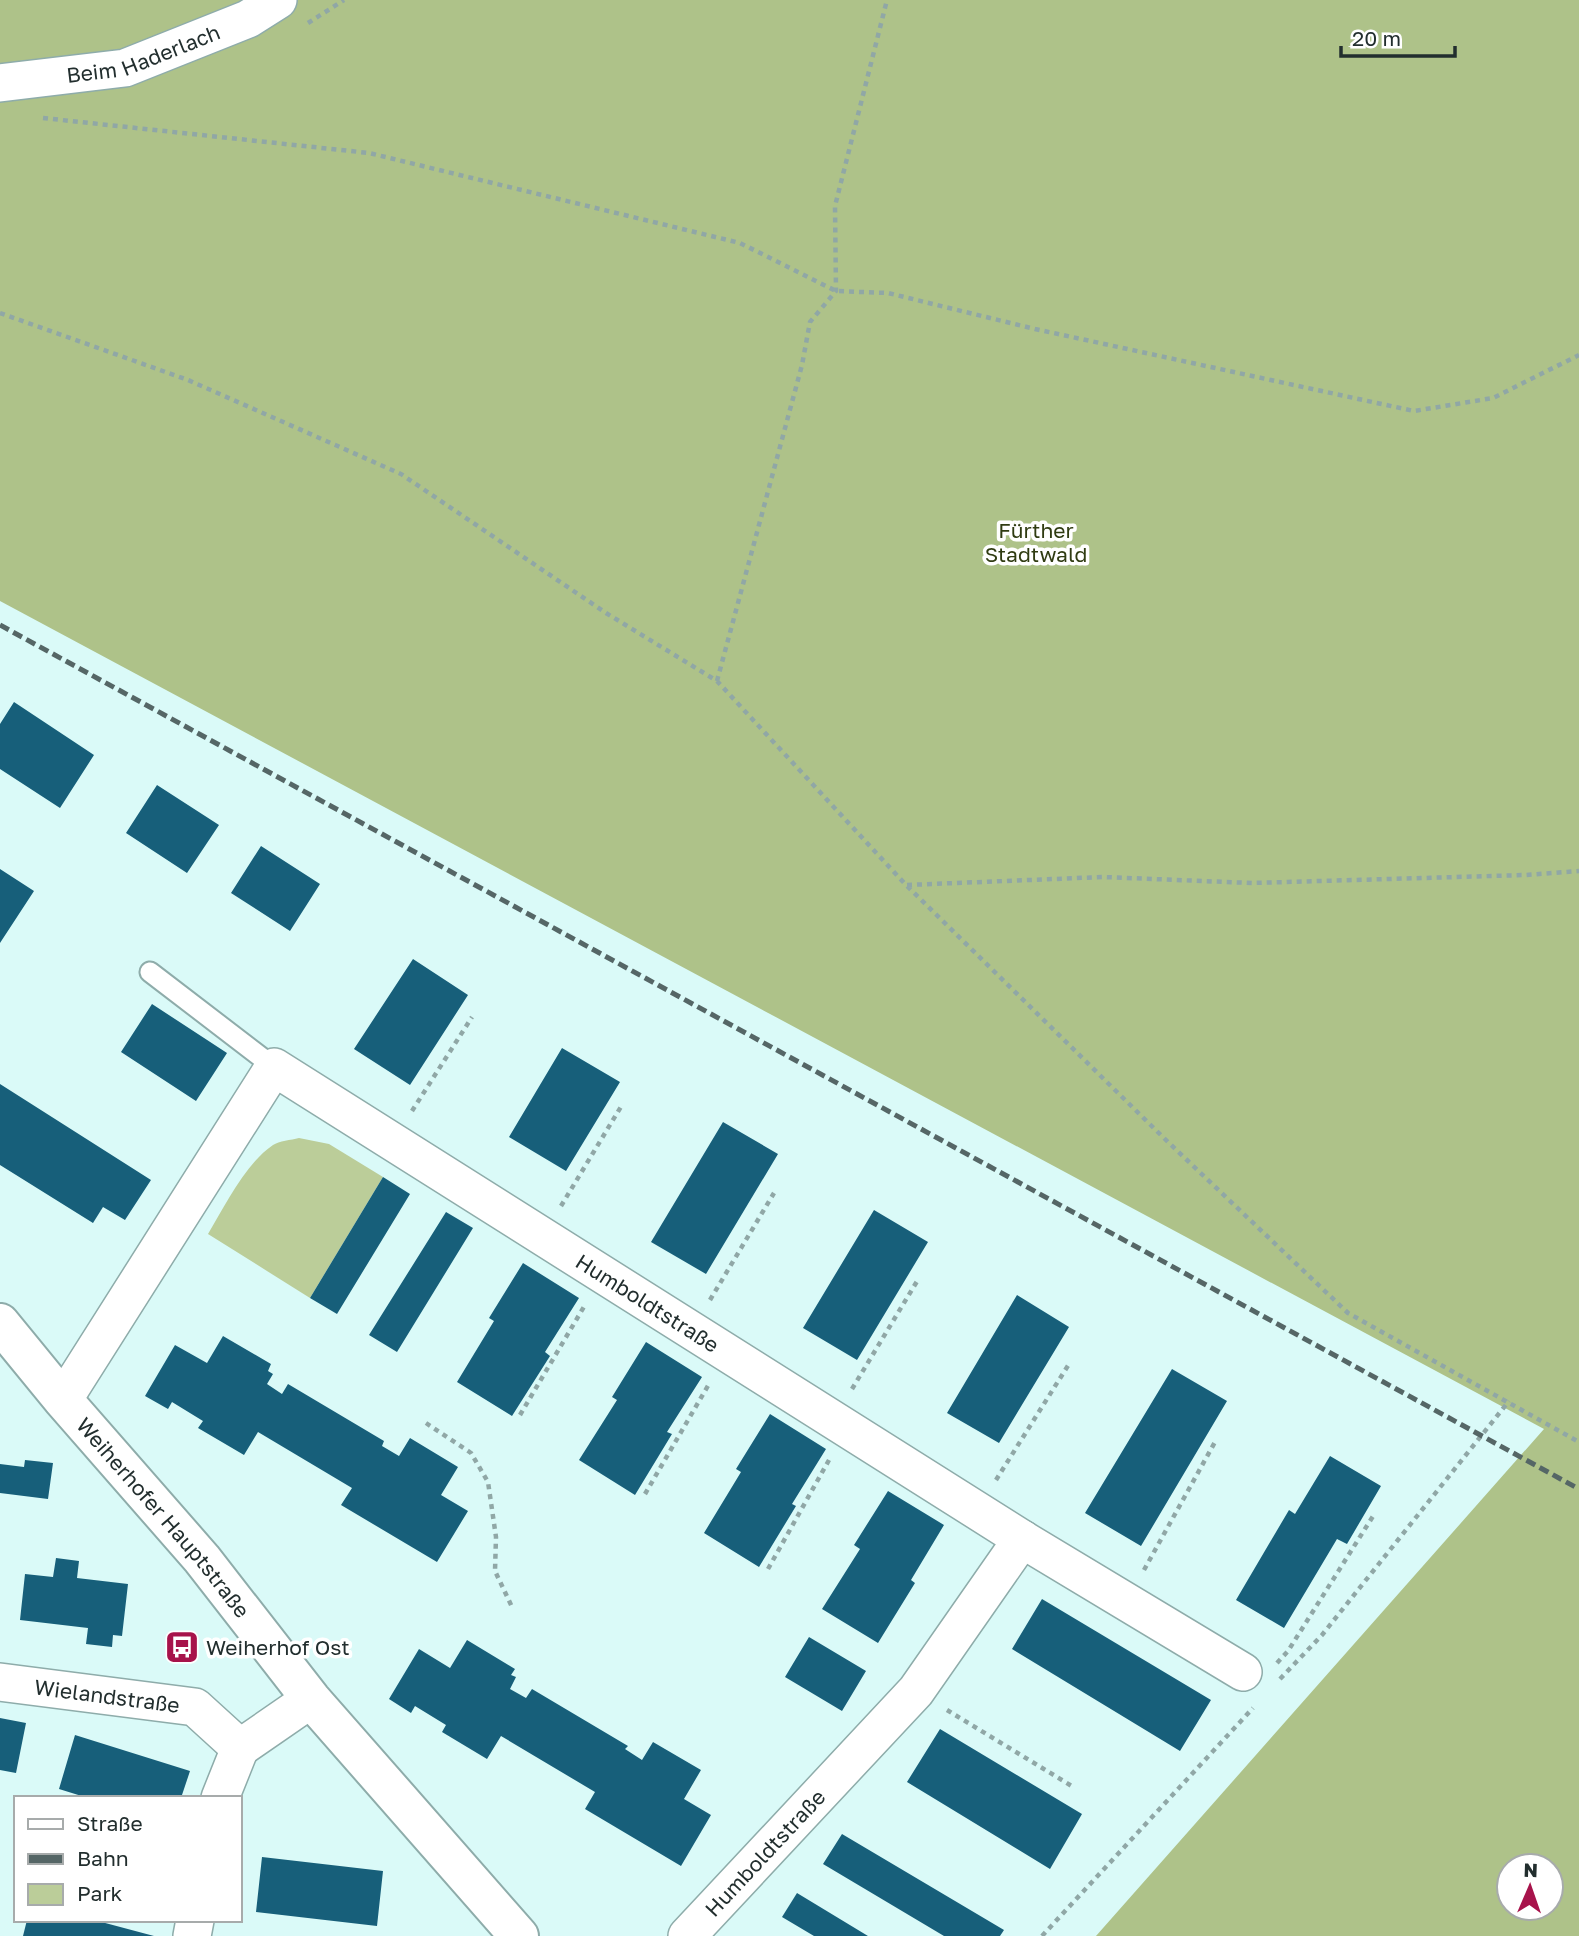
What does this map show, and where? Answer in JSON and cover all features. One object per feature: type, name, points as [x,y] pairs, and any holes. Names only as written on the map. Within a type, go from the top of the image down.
[{"type":"street","name":"Beim Haderlach","points":[[0,83],[125,68],[248,19],[278,0]]},
{"type":"street","name":"Humboldtstraße","points":[[274,1067],[977,1511],[1127,1601],[1256,1672]]},
{"type":"street","points":[[63,1400],[274,1067]]},
{"type":"street","name":"Weiherhofer Hauptstraße","points":[[0,1322],[63,1400],[202,1559],[311,1699],[519,1936]]},
{"type":"street","name":"Humboldtstraße","points":[[688,1936],[916,1691],[1023,1539]]},
{"type":"street","name":"Wielandstraße","points":[[0,1682],[195,1707],[240,1748]]},
{"type":"street","points":[[221,1796],[240,1748],[311,1699]]},
{"type":"lane","name":"Humboldtstraße","points":[[150,972],[274,1067]]},
{"type":"path","points":[[717,681],[802,365],[810,322],[836,291],[835,206],[887,0]]},
{"type":"path","points":[[43,118],[369,153],[740,243],[836,291],[888,293],[1035,329],[1415,411],[1493,398],[1579,355]]},
{"type":"path","points":[[0,313],[188,380],[401,474],[607,612],[717,681],[906,885],[1348,1313],[1579,1442]]},
{"type":"path","points":[[906,885],[1103,877],[1252,883],[1579,871]]},
{"type":"path","points":[[392,1142],[472,1017]]},
{"type":"path","points":[[543,1236],[622,1105]]},
{"type":"path","points":[[692,1331],[774,1193]]},
{"type":"path","points":[[520,1415],[603,1274]]},
{"type":"path","points":[[768,1569],[840,1424],[919,1278]]},
{"type":"path","points":[[645,1494],[727,1353]]},
{"type":"path","points":[[977,1511],[1069,1364]]},
{"type":"path","points":[[426,1423],[471,1453],[488,1482],[496,1537],[495,1571],[512,1607]]},
{"type":"path","points":[[1127,1601],[1215,1442]]},
{"type":"path","points":[[1256,1672],[1288,1651],[1375,1513]]},
{"type":"path","points":[[916,1691],[1075,1788]]},
{"type":"green space","name":"Fürther Stadtwald","points":[[0,0],[1579,0],[1579,1936],[1096,1936],[1544,1429],[0,601]]},
{"type":"green space","points":[[299,1138],[329,1144],[383,1177],[310,1298],[208,1234],[253,1163],[273,1145]]},
{"type":"building","points":[[14,702],[94,755],[60,808],[0,769],[0,724]]},
{"type":"building","points":[[157,785],[219,825],[187,873],[126,833]]},
{"type":"building","points":[[261,846],[320,884],[290,931],[231,893]]},
{"type":"building","points":[[0,869],[34,891],[0,943]]},
{"type":"building","points":[[413,959],[468,995],[410,1085],[354,1049]]},
{"type":"building","points":[[152,1004],[227,1053],[196,1101],[121,1052]]},
{"type":"building","points":[[562,1048],[620,1082],[566,1171],[509,1137]]},
{"type":"building","points":[[0,1084],[151,1180],[125,1220],[103,1207],[93,1223],[0,1165]]},
{"type":"building","points":[[723,1122],[778,1154],[706,1274],[651,1242]]},
{"type":"building","points":[[383,1177],[410,1194],[337,1314],[310,1298]]},
{"type":"building","points":[[874,1210],[928,1242],[857,1360],[803,1328]]},
{"type":"building","points":[[446,1212],[473,1228],[397,1352],[369,1335]]},
{"type":"building","points":[[523,1263],[579,1298],[545,1352],[550,1356],[512,1416],[457,1382],[494,1321],[489,1318]]},
{"type":"building","points":[[1017,1295],[1069,1327],[999,1443],[947,1413]]},
{"type":"building","points":[[223,1336],[271,1364],[268,1371],[273,1374],[267,1384],[282,1394],[288,1384],[384,1441],[382,1446],[399,1456],[410,1438],[458,1467],[441,1495],[468,1511],[437,1562],[341,1505],[352,1488],[258,1432],[244,1455],[198,1428],[203,1421],[172,1402],[168,1409],[145,1396],[175,1345],[207,1363]]},
{"type":"building","points":[[646,1342],[702,1377],[667,1432],[672,1434],[635,1495],[579,1460],[617,1400],[612,1397]]},
{"type":"building","points":[[1172,1369],[1227,1401],[1141,1546],[1085,1513]]},
{"type":"building","points":[[770,1414],[826,1449],[792,1504],[796,1506],[759,1567],[704,1533],[741,1472],[736,1469]]},
{"type":"building","points":[[1330,1456],[1381,1486],[1347,1544],[1337,1539],[1284,1628],[1236,1600],[1289,1510],[1295,1514]]},
{"type":"building","points":[[25,1460],[53,1463],[48,1499],[0,1493],[0,1464],[24,1467]]},
{"type":"building","points":[[888,1491],[944,1525],[911,1580],[915,1583],[878,1643],[822,1609],[860,1549],[854,1545]]},
{"type":"building","points":[[56,1558],[79,1561],[77,1578],[128,1584],[122,1636],[113,1635],[112,1647],[86,1644],[88,1628],[20,1620],[25,1574],[53,1577]]},
{"type":"building","points":[[1042,1599],[1211,1700],[1180,1751],[1012,1649]]},
{"type":"building","points":[[809,1637],[866,1671],[842,1711],[785,1677]]},
{"type":"building","points":[[467,1640],[515,1669],[511,1675],[516,1677],[510,1689],[526,1698],[532,1689],[628,1746],[625,1749],[642,1760],[653,1742],[701,1770],[684,1799],[711,1815],[681,1866],[585,1809],[595,1792],[501,1736],[487,1759],[442,1732],[446,1725],[415,1706],[411,1713],[389,1699],[419,1649],[450,1668]]},
{"type":"building","points":[[0,1718],[26,1723],[16,1773],[0,1770]]},
{"type":"building","points":[[940,1729],[1082,1814],[1050,1869],[907,1782]]},
{"type":"building","points":[[75,1735],[190,1771],[182,1796],[82,1796],[59,1789]]},
{"type":"building","points":[[842,1834],[1004,1930],[1000,1936],[944,1936],[823,1864]]},
{"type":"building","points":[[262,1857],[383,1871],[377,1926],[256,1912]]},
{"type":"building","points":[[797,1893],[868,1936],[814,1936],[782,1917]]},
{"type":"building","points":[[26,1922],[102,1922],[154,1936],[23,1936]]},
{"type":"railway","points":[[0,625],[1579,1489]]},
{"type":"place","name":"Weiherhof Ost","points":[[182,1647]]}]
